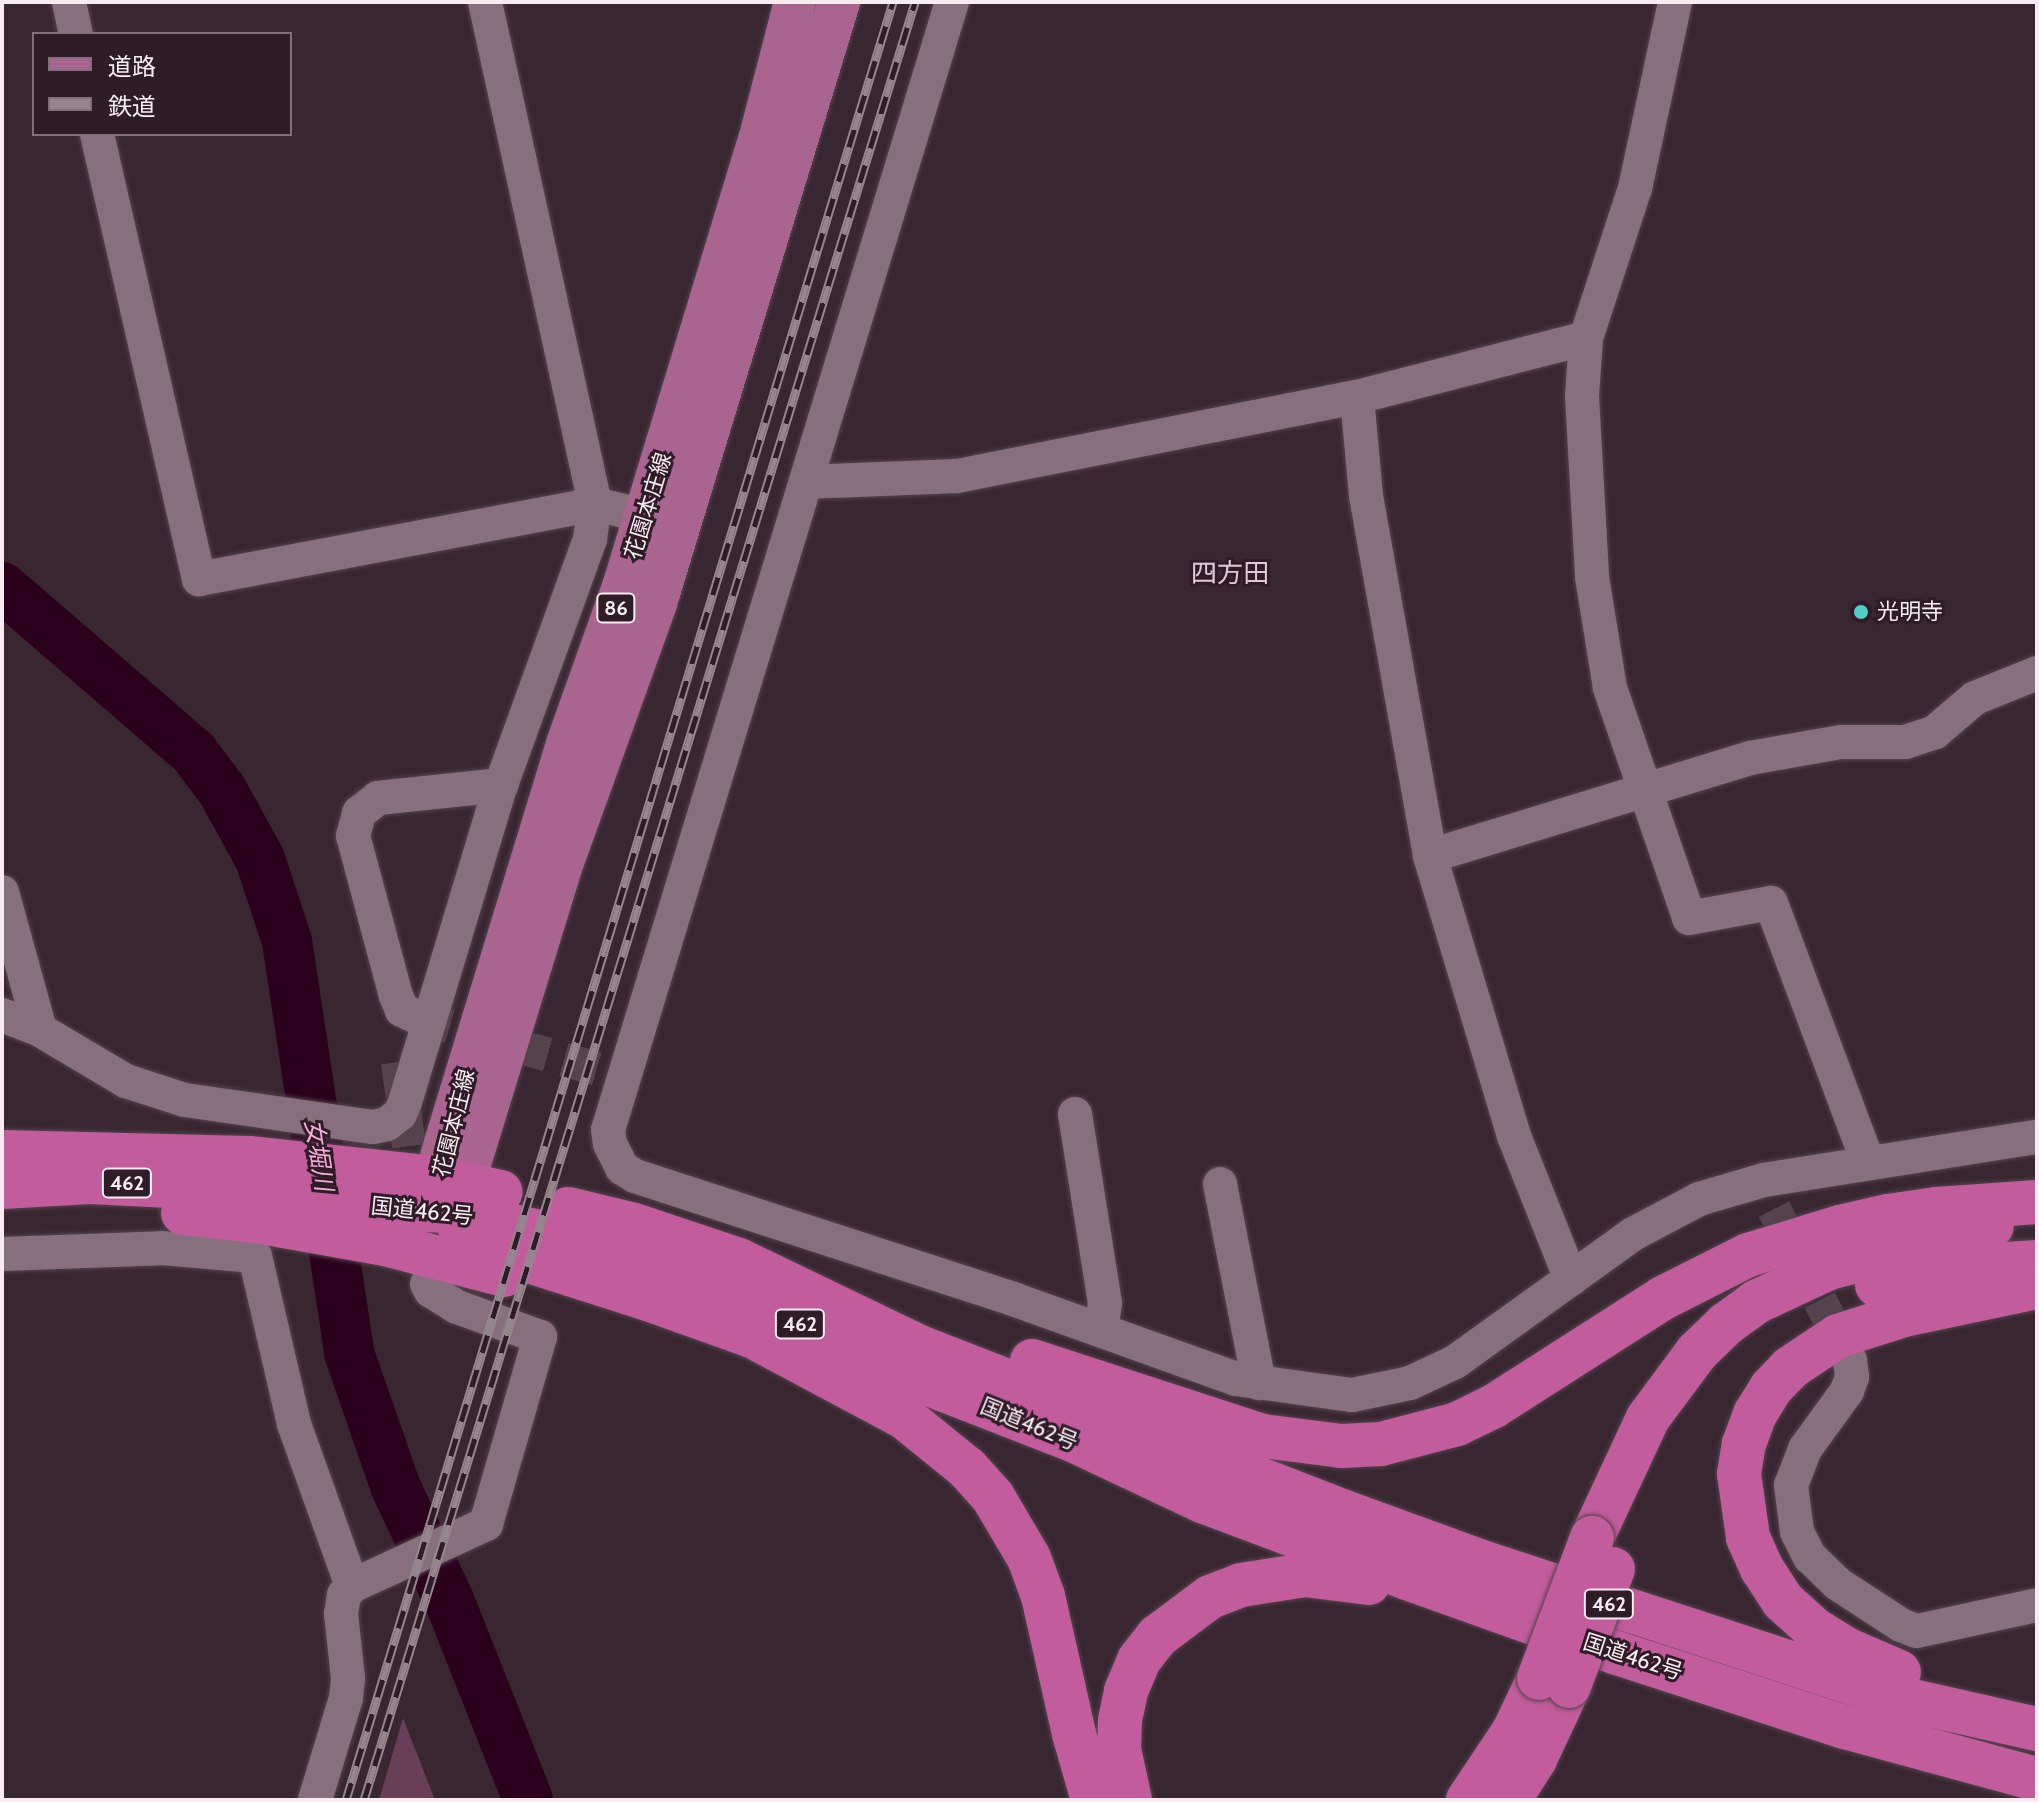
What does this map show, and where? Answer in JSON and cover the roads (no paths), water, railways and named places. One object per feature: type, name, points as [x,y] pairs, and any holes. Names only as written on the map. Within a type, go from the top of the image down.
[{"type":"highway","name":"国道462号","points":[[2,1152],[380,1207],[448,1191],[634,1225],[739,1260],[922,1348],[1445,1549],[1899,1698],[2037,1729]]},
{"type":"highway","name":"国道462号","points":[[2,1187],[90,1182],[252,1190]]},
{"type":"highway","points":[[2,1212],[75,1209],[164,1211],[252,1190],[380,1207],[677,1326],[863,1394]]},
{"type":"highway","name":"国道462号","points":[[448,1191],[584,1242],[730,1287],[875,1363],[1075,1441],[1202,1501],[1617,1653],[1845,1727],[2037,1779]]},
{"type":"highway","points":[[448,1191],[466,1236],[485,1247],[754,1337],[904,1417],[940,1444],[993,1497],[1013,1526],[1043,1596],[1074,1734],[1093,1800]]},
{"type":"highway","points":[[739,1260],[1225,1426],[1304,1444],[1341,1446],[1381,1444],[1420,1436],[1469,1418],[1531,1385],[1663,1298],[1748,1255],[1888,1216],[2037,1202]]},
{"type":"highway","points":[[1509,1800],[1535,1759],[1554,1682],[1648,1418],[1697,1352],[1756,1302],[1829,1268],[2037,1215]]},
{"type":"highway","points":[[1606,1543],[1680,1422],[1709,1383],[1766,1330],[1802,1310],[1880,1284],[1976,1266],[2037,1262]]},
{"type":"highway","points":[[2037,1287],[1868,1324],[1813,1351],[1771,1388],[1755,1414],[1739,1474],[1748,1537],[1762,1569],[1783,1601],[1813,1628],[1846,1649],[1890,1669],[2037,1714]]},
{"type":"highway","points":[[1130,1800],[1119,1749],[1120,1720],[1126,1691],[1139,1660],[1166,1629],[1210,1597],[1241,1585],[1284,1577],[1340,1577],[1374,1584],[1643,1676],[1845,1727]]},
{"type":"highway","points":[[1468,1800],[1514,1731],[1554,1682]]},
{"type":"main road","name":"花園本庄線","points":[[448,1191],[567,744],[645,516],[759,141],[795,2]]},
{"type":"main road","name":"花園本庄線","points":[[448,1191],[656,603],[839,2]]},
{"type":"street","points":[[69,2],[76,32]]},
{"type":"street","points":[[2,1015],[40,1030],[126,1081],[185,1100],[243,1111],[373,1127],[387,1124],[400,1114],[501,785],[590,539],[595,504],[485,2]]},
{"type":"street","points":[[952,2],[806,482],[614,1074],[608,1130],[610,1144],[622,1168],[635,1176],[1101,1330],[1236,1379],[1352,1395],[1410,1383],[1455,1362],[1633,1234],[1699,1199],[1769,1194],[1868,1162],[2037,1137]]},
{"type":"street","points":[[1675,2],[1635,188],[1586,338],[1582,396],[1592,577],[1610,688],[1689,918],[1771,903],[1868,1162]]},
{"type":"street","points":[[97,136],[199,579],[595,504],[645,516]]},
{"type":"street","points":[[806,482],[957,476],[1357,397],[1586,338]]},
{"type":"street","points":[[1357,397],[1366,496],[1430,856],[1514,1136],[1571,1279]]},
{"type":"street","points":[[1430,856],[1750,758],[1841,742],[1905,742],[1935,732],[1975,698],[2037,673]]},
{"type":"street","points":[[398,1062],[409,1014],[353,836],[359,813],[378,798],[501,785]]},
{"type":"street","points":[[2,892],[40,1030]]},
{"type":"street","points":[[1075,1114],[1105,1303],[1101,1330]]},
{"type":"street","points":[[1220,1184],[1259,1383]]},
{"type":"street","points":[[2,1254],[162,1248],[255,1256],[294,1424],[357,1584]]},
{"type":"street","points":[[315,1800],[346,1698],[348,1678],[341,1614],[344,1595],[357,1584],[477,1530],[488,1519],[540,1337],[457,1307],[431,1291],[427,1284]]},
{"type":"street","points":[[1850,1360],[1852,1377],[1847,1391],[1805,1449],[1791,1485],[1797,1532],[1810,1557],[1838,1584],[1901,1625],[1917,1631],[2037,1605]]},
{"type":"waterway","name":"女堀川","points":[[2,587],[194,753],[222,790],[260,859],[287,941],[349,1353],[396,1488],[449,1600],[528,1800]]},
{"type":"tunnel","points":[[417,1017],[604,1071]]},
{"type":"tunnel","points":[[398,1062],[416,1200]]},
{"type":"tunnel","points":[[1774,1209],[1848,1356]]},
{"type":"railway","points":[[346,1800],[893,2]]},
{"type":"railway","points":[[364,1800],[915,2]]},
{"type":"place","name":"光明寺","points":[[1861,612]]},
{"type":"district","name":"四方田","points":[[1230,574]]}]
